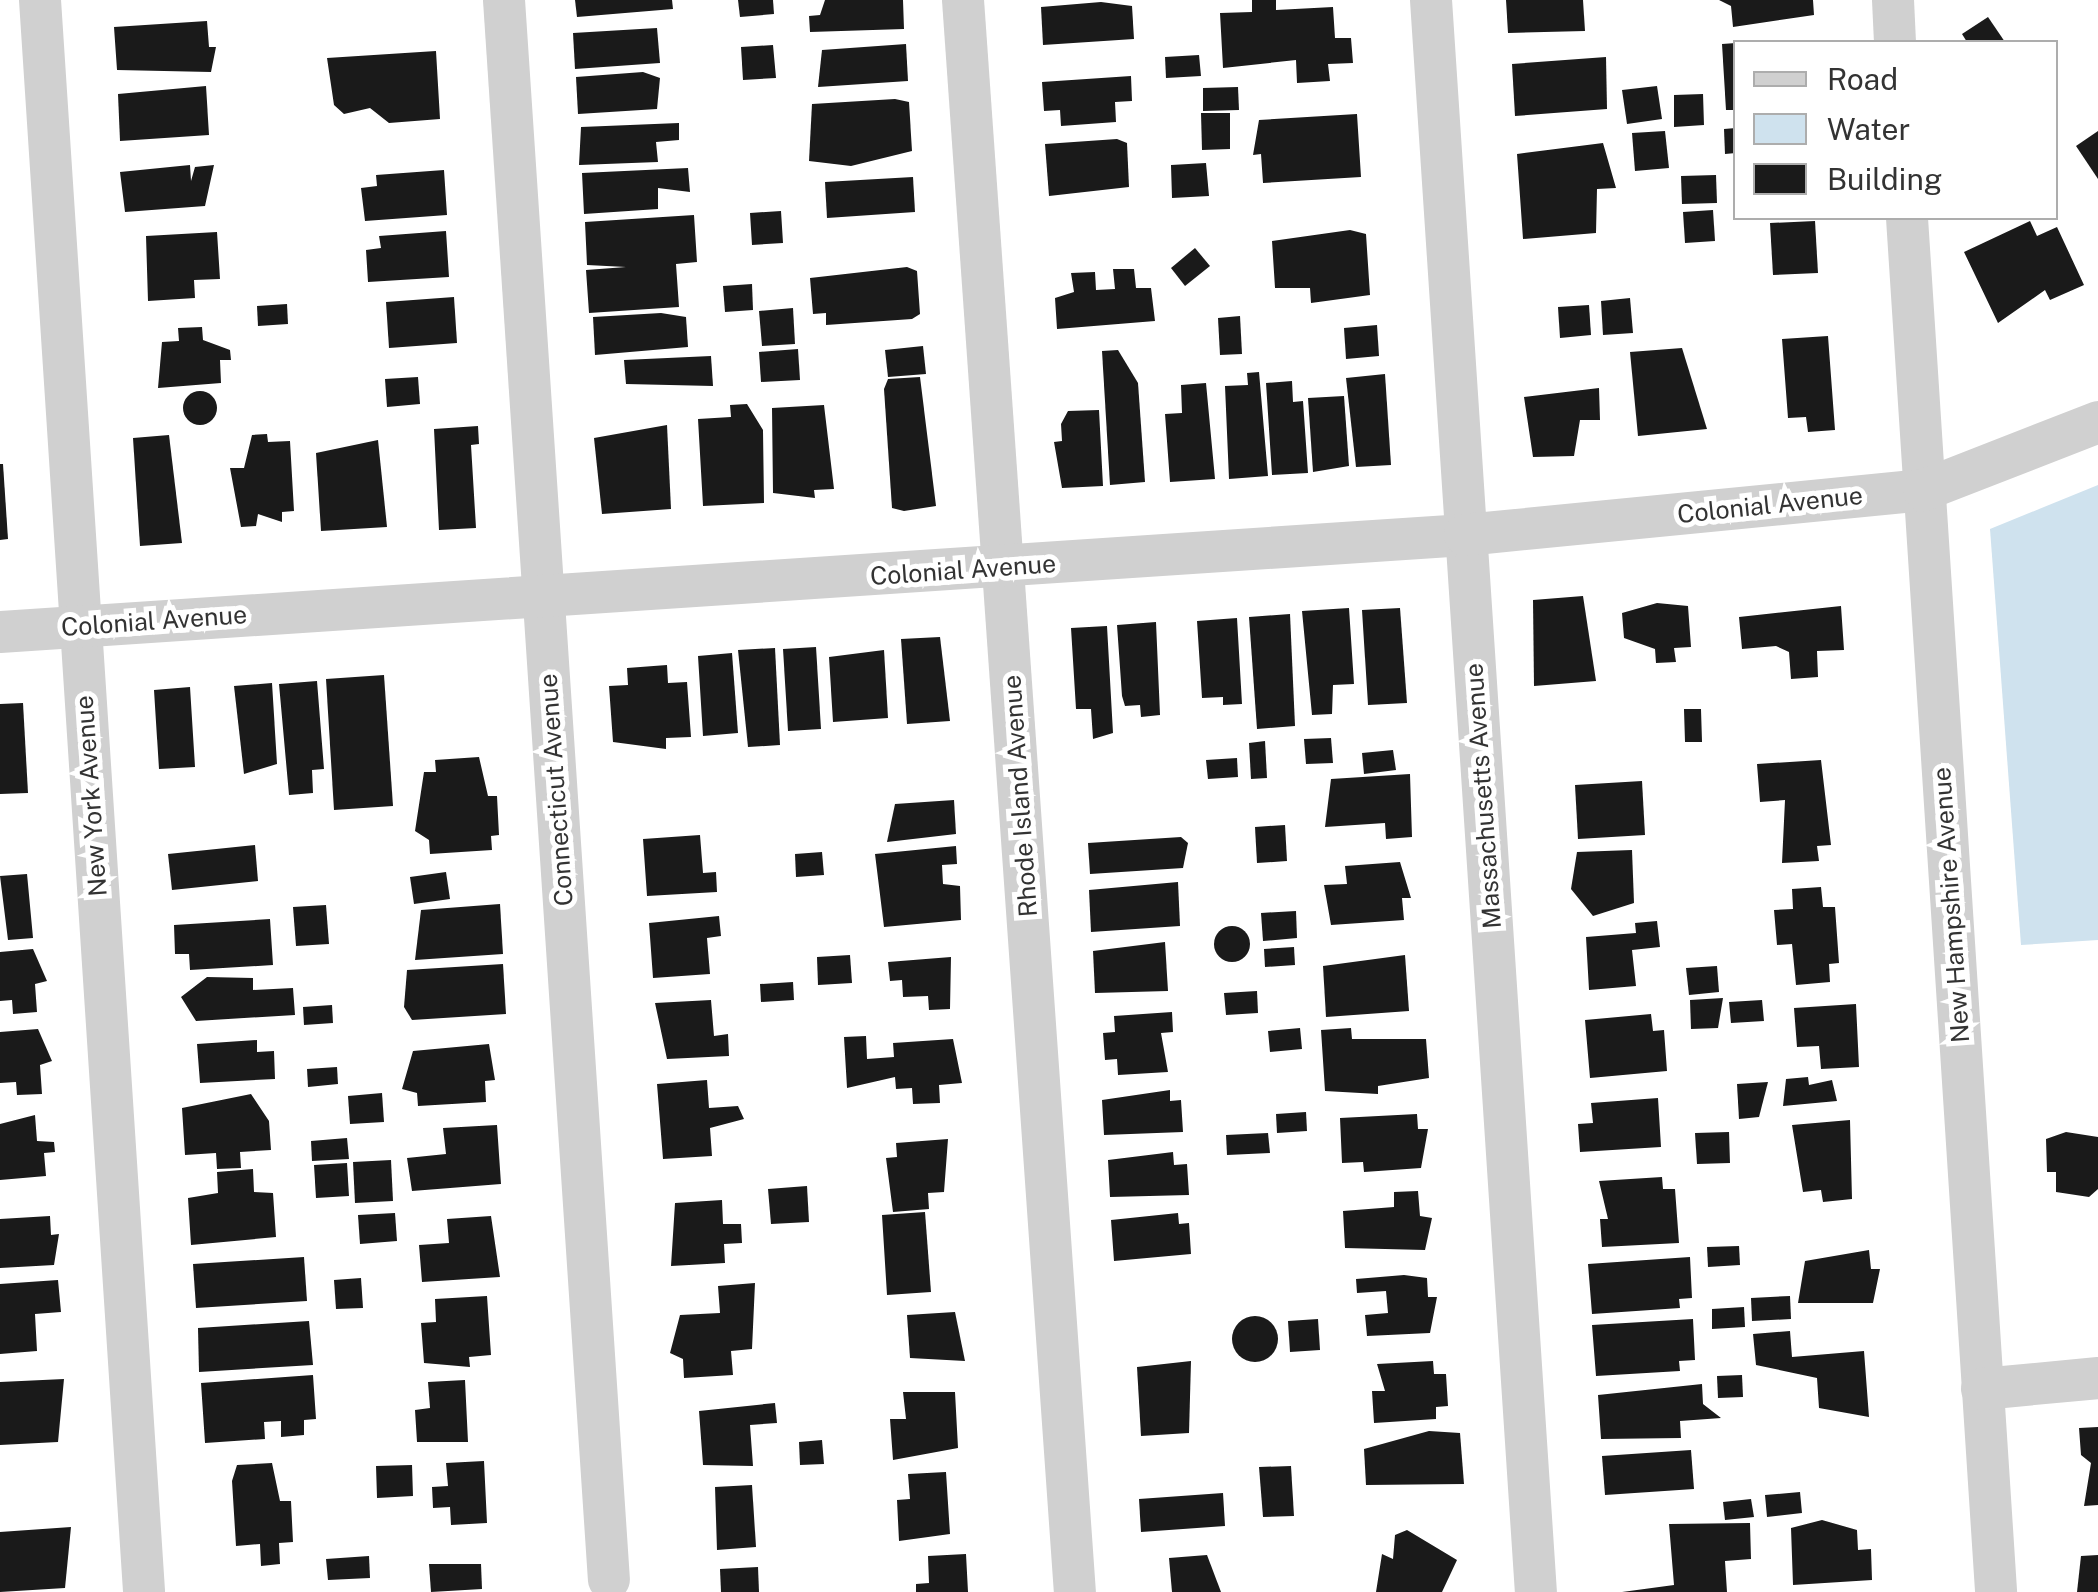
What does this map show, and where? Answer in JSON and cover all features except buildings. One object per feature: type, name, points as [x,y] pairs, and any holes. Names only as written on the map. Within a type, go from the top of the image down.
[{"type":"street","name":"New York Avenue","points":[[40,0],[144,1592]]},
{"type":"street","name":"Connecticut Avenue","points":[[504,0],[608,1580]]},
{"type":"street","name":"Rhode Island Avenue","points":[[964,0],[1075,1592]]},
{"type":"street","name":"Massachusetts Avenue","points":[[1430,0],[1536,1592]]},
{"type":"street","name":"New Hampshire Avenue","points":[[1906,220],[1996,1592]]},
{"type":"street","name":"Colonial Avenue","points":[[0,632],[1465,535],[1924,490],[2098,422]]},
{"type":"street","points":[[1982,1390],[2098,1378]]},
{"type":"water","points":[[2098,485],[2098,940],[2021,945],[1990,529]]}]
